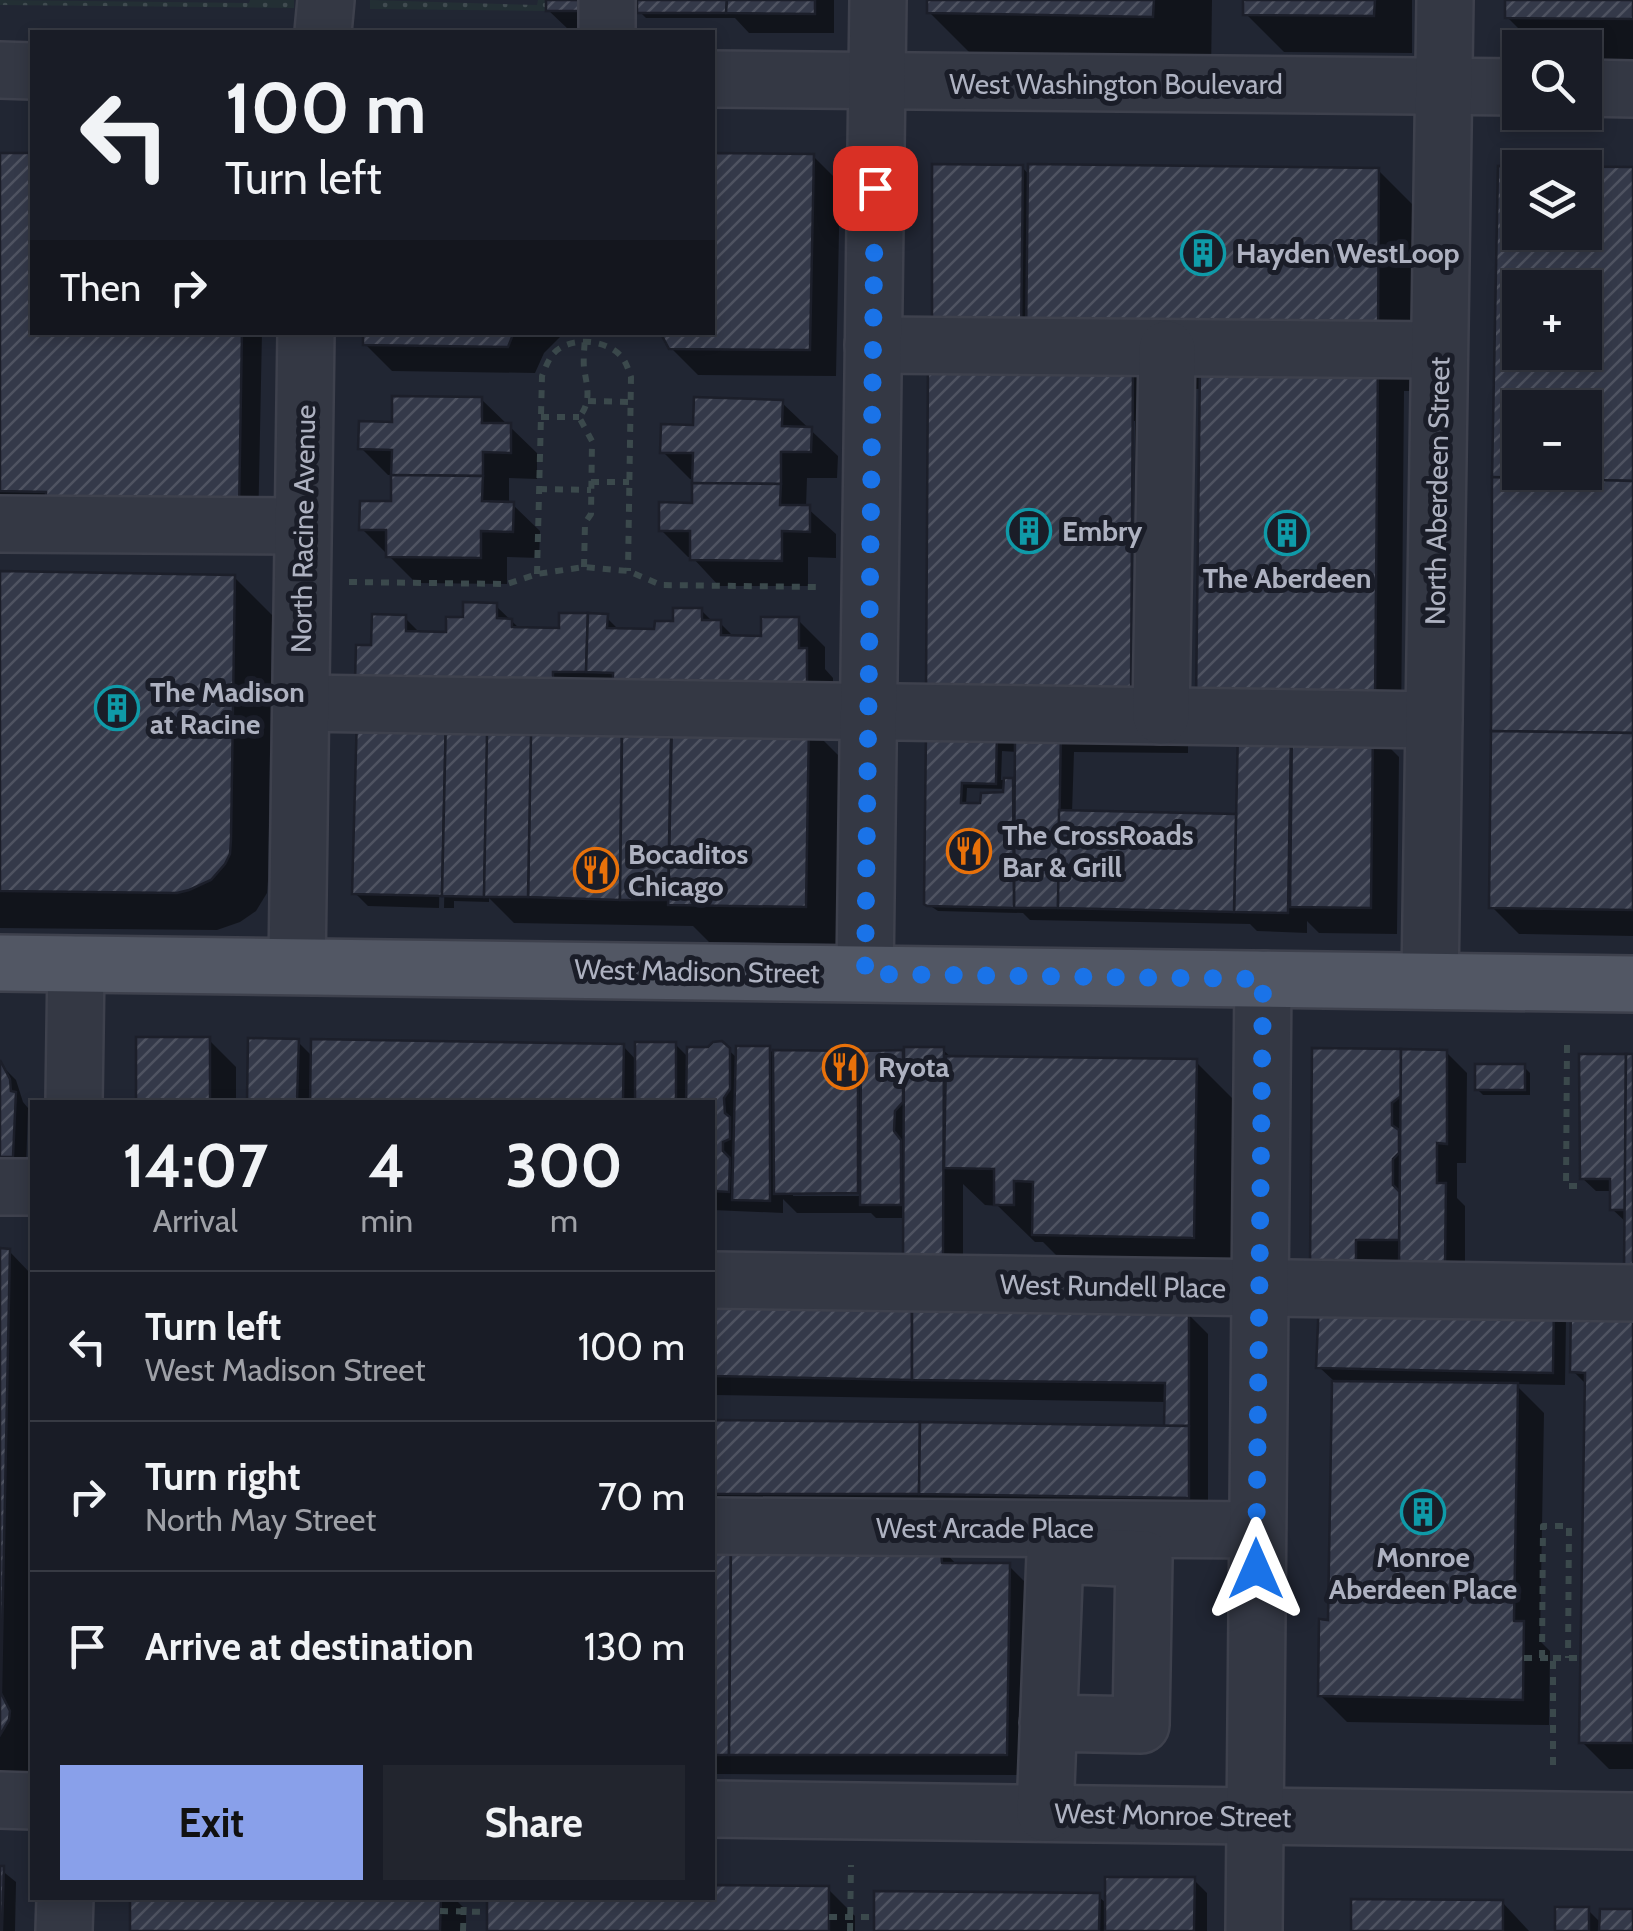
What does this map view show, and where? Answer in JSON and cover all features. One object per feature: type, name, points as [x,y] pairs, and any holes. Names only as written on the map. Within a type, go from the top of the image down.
[{"type":"main road","name":"West Madison Street","points":[[0,963],[1633,984]]},
{"type":"street","points":[[323,30],[326,0]]},
{"type":"street","points":[[607,0],[607,30]]},
{"type":"street","points":[[865,974],[878,0]]},
{"type":"street","name":"North Aberdeen Street","points":[[1430,982],[1444,0]]},
{"type":"street","points":[[0,70],[30,71]]},
{"type":"street","name":"West Washington Boulevard","points":[[715,79],[1502,87]]},
{"type":"street","points":[[1602,88],[1633,89]]},
{"type":"street","name":"North Racine Avenue","points":[[297,966],[306,335]]},
{"type":"street","points":[[873,346],[1439,350]]},
{"type":"street","points":[[1160,716],[1167,348]]},
{"type":"street","points":[[0,524],[303,526]]},
{"type":"street","points":[[300,704],[1434,720]]},
{"type":"street","points":[[74,1100],[76,964]]},
{"type":"street","points":[[1254,1931],[1263,979]]},
{"type":"street","points":[[0,1187],[30,1187]]},
{"type":"street","name":"West Rundell Place","points":[[715,1280],[1633,1293]]},
{"type":"street","name":"West Arcade Place","points":[[715,1526],[1257,1530]]},
{"type":"street","points":[[1045,1813],[1048,1723]]},
{"type":"street","points":[[0,1800],[30,1801]]},
{"type":"street","name":"West Monroe Street","points":[[715,1809],[1633,1821]]},
{"type":"street","points":[[64,1900],[64,1931]]},
{"type":"path","points":[[541,417],[579,417],[588,407],[585,335]]},
{"type":"path","points":[[537,574],[542,376],[552,355],[566,344],[585,342],[609,347],[623,358],[632,377],[628,572]]},
{"type":"path","points":[[588,401],[631,402]]},
{"type":"path","points":[[579,417],[592,441],[591,514],[585,523],[584,567]]},
{"type":"path","points":[[539,489],[629,482]]},
{"type":"path","points":[[348,582],[507,584],[537,574],[584,567],[628,572],[661,585],[817,587]]},
{"type":"path","points":[[1567,1046],[1566,1186],[1583,1186]]},
{"type":"path","points":[[1542,1658],[1543,1526],[1569,1526],[1568,1658]]},
{"type":"path","points":[[1524,1658],[1581,1658]]},
{"type":"path","points":[[1553,1658],[1553,1770]]},
{"type":"path","points":[[850,1931],[851,1865]]},
{"type":"path","points":[[463,1931],[464,1900]]},
{"type":"path","points":[[440,1911],[487,1912]]},
{"type":"path","points":[[829,1917],[874,1917]]},
{"type":"shaded area","points":[[0,0],[294,0],[294,8],[0,5]]},
{"type":"shaded area","points":[[370,0],[537,5],[538,0],[546,0],[546,11],[370,9]]},
{"type":"building","points":[[546,0],[590,0],[590,11],[546,11]]},
{"type":"building","points":[[637,0],[727,0],[726,13],[637,13]]},
{"type":"building","points":[[727,0],[815,0],[815,14],[726,13]]},
{"type":"building","points":[[927,0],[1154,0],[1153,17],[927,13]]},
{"type":"building","points":[[1243,0],[1375,0],[1374,16],[1243,15]]},
{"type":"building","points":[[1505,0],[1633,0],[1633,19],[1505,18]]},
{"type":"building","points":[[0,153],[30,153],[30,335],[242,335],[239,513],[46,509],[46,492],[0,491]]},
{"type":"building","points":[[715,153],[814,154],[810,350],[669,349],[662,335],[715,335]]},
{"type":"building","points":[[932,164],[1023,165],[1021,343],[932,342]]},
{"type":"building","name":"Hayden WestLoop","points":[[1028,164],[1379,168],[1378,342],[1026,338]]},
{"type":"building","points":[[1498,166],[1502,166],[1502,250],[1602,250],[1602,167],[1633,167],[1633,481],[1602,480],[1602,390],[1502,390],[1502,477],[1492,477]]},
{"type":"building","points":[[363,335],[513,335],[508,347],[363,345]]},
{"type":"building","name":"The Aberdeen","points":[[1200,361],[1378,362],[1375,706],[1196,704]]},
{"type":"building","name":"Embry","points":[[928,362],[1133,364],[1131,696],[926,694]]},
{"type":"building","points":[[392,396],[482,397],[482,423],[511,423],[511,453],[483,452],[483,476],[391,475],[392,450],[358,449],[359,421],[392,422]]},
{"type":"building","points":[[694,397],[783,400],[782,426],[812,427],[811,452],[781,452],[781,484],[692,483],[693,453],[660,453],[661,424],[693,425]]},
{"type":"building","points":[[391,475],[483,476],[482,501],[514,502],[513,532],[481,531],[481,558],[386,557],[386,530],[359,530],[360,501],[391,501]]},
{"type":"building","points":[[1492,477],[1502,477],[1502,490],[1602,490],[1602,480],[1633,481],[1633,733],[1491,731]]},
{"type":"building","points":[[692,483],[781,484],[780,505],[810,505],[810,532],[782,531],[782,561],[690,560],[690,531],[659,531],[659,502],[692,503]]},
{"type":"building","name":"The Madison at Racine","points":[[0,571],[235,575],[230,854],[211,880],[177,893],[0,891]]},
{"type":"building","points":[[463,602],[497,603],[497,618],[512,619],[512,627],[559,628],[559,613],[588,613],[586,672],[553,672],[553,682],[355,681],[356,645],[371,645],[372,614],[406,615],[406,631],[446,632],[446,617],[463,617]]},
{"type":"building","points":[[673,608],[702,608],[702,620],[721,620],[721,635],[761,636],[761,617],[799,617],[799,648],[807,648],[807,689],[613,681],[613,673],[586,672],[588,613],[608,614],[607,628],[654,629],[655,621],[673,621]]},
{"type":"building","points":[[357,715],[446,717],[442,896],[352,894]]},
{"type":"building","points":[[446,717],[488,718],[484,897],[442,896]]},
{"type":"building","points":[[531,717],[622,719],[620,900],[528,897]]},
{"type":"building","points":[[672,720],[809,723],[806,907],[668,905]]},
{"type":"building","points":[[1292,726],[1373,727],[1371,908],[1290,907]]},
{"type":"building","points":[[1015,729],[1061,730],[1058,908],[1014,908]]},
{"type":"building","name":"The CrossRoads Bar & Grill","points":[[926,730],[997,732],[996,784],[962,783],[961,803],[980,803],[981,793],[1003,792],[1004,778],[1013,778],[1014,908],[924,904]]},
{"type":"building","points":[[1238,730],[1291,731],[1288,913],[1234,912]]},
{"type":"building","points":[[1491,731],[1633,733],[1633,910],[1489,908]]},
{"type":"building","points":[[487,734],[531,735],[528,897],[484,897]]},
{"type":"building","points":[[622,736],[671,737],[668,900],[620,900]]},
{"type":"building","points":[[1059,810],[1236,814],[1234,912],[1058,908]]},
{"type":"building","points":[[136,1037],[210,1037],[210,1100],[136,1100]]},
{"type":"building","points":[[248,1038],[299,1039],[297,1100],[247,1100]]},
{"type":"building","points":[[311,1039],[624,1044],[623,1100],[310,1100]]},
{"type":"building","points":[[722,1041],[730,1048],[730,1089],[724,1098],[725,1113],[730,1117],[730,1139],[723,1142],[723,1151],[730,1158],[729,1192],[715,1191],[715,1100],[686,1100],[687,1047],[708,1047]]},
{"type":"building","points":[[635,1042],[676,1042],[676,1100],[635,1100]]},
{"type":"building","points":[[736,1046],[770,1046],[770,1201],[732,1200]]},
{"type":"building","points":[[904,1047],[944,1047],[943,1259],[903,1259]]},
{"type":"building","points":[[1312,1048],[1401,1049],[1401,1096],[1392,1103],[1392,1125],[1399,1130],[1393,1185],[1400,1192],[1399,1240],[1356,1240],[1356,1267],[1310,1267]]},
{"type":"building","points":[[1401,1049],[1447,1050],[1447,1144],[1437,1143],[1437,1183],[1446,1183],[1445,1267],[1399,1266]]},
{"type":"building","points":[[773,1050],[858,1051],[858,1193],[774,1194]]},
{"type":"building","points":[[903,1050],[903,1102],[895,1111],[894,1131],[901,1140],[901,1205],[860,1205],[861,1051]]},
{"type":"building","points":[[1579,1054],[1626,1054],[1625,1210],[1610,1210],[1610,1179],[1580,1179]]},
{"type":"building","points":[[1626,1054],[1633,1054],[1633,1274],[1624,1274]]},
{"type":"building","points":[[946,1056],[1197,1059],[1194,1238],[1032,1235],[1033,1182],[1014,1181],[1014,1205],[994,1205],[994,1169],[944,1168]]},
{"type":"building","points":[[0,1060],[10,1079],[11,1091],[16,1092],[13,1157],[0,1157]]},
{"type":"building","points":[[1475,1064],[1525,1064],[1525,1090],[1475,1090]]},
{"type":"building","points":[[0,1248],[10,1249],[1,1693],[10,1711],[0,1735]]},
{"type":"building","points":[[1319,1301],[1554,1303],[1553,1373],[1316,1368]]},
{"type":"building","name":"Monroe Aberdeen Place","points":[[1571,1304],[1633,1305],[1633,1743],[1579,1743],[1585,1373],[1570,1372]]},
{"type":"building","points":[[715,1307],[912,1308],[912,1380],[715,1376]]},
{"type":"building","points":[[912,1308],[1189,1311],[1189,1426],[1164,1426],[1165,1383],[912,1380]]},
{"type":"building","name":"Monroe Aberdeen Place","points":[[1332,1381],[1518,1383],[1514,1621],[1524,1621],[1523,1700],[1318,1696],[1319,1619],[1328,1620]]},
{"type":"building","points":[[715,1420],[920,1422],[919,1494],[715,1494]]},
{"type":"building","points":[[920,1422],[1189,1426],[1189,1498],[919,1494]]},
{"type":"building","points":[[715,1542],[731,1542],[729,1755],[715,1755]]},
{"type":"building","points":[[731,1542],[941,1545],[942,1563],[1010,1563],[1007,1755],[729,1755]]},
{"type":"building","points":[[0,1866],[4,1866],[2,1931],[0,1931]]},
{"type":"building","points":[[1105,1877],[1195,1877],[1194,1931],[1105,1931]]},
{"type":"building","points":[[715,1885],[829,1886],[829,1931],[487,1931],[487,1900],[715,1900]]},
{"type":"building","points":[[874,1891],[1100,1893],[1099,1931],[874,1931]]},
{"type":"building","points":[[1351,1899],[1503,1900],[1503,1931],[1351,1931]]},
{"type":"building","points":[[130,1900],[441,1900],[440,1931],[130,1931]]},
{"type":"building","points":[[1555,1907],[1589,1907],[1589,1931],[1555,1931]]},
{"type":"building","points":[[1600,1909],[1633,1909],[1633,1931],[1599,1931]]},
{"type":"place","name":"Hayden WestLoop","points":[[1203,253]]},
{"type":"place","name":"Embry","points":[[1029,531]]},
{"type":"place","name":"The Aberdeen","points":[[1287,533]]},
{"type":"place","name":"The Madison at Racine","points":[[117,708]]},
{"type":"place","name":"The CrossRoads Bar & Grill","points":[[969,851]]},
{"type":"place","name":"Bocaditos Chicago","points":[[596,870]]},
{"type":"place","name":"Ryota","points":[[845,1067]]},
{"type":"place","name":"Monroe Aberdeen Place","points":[[1423,1512]]},
{"type":"route","points":[[875,188],[865,974],[1263,979],[1256,1569]]}]
